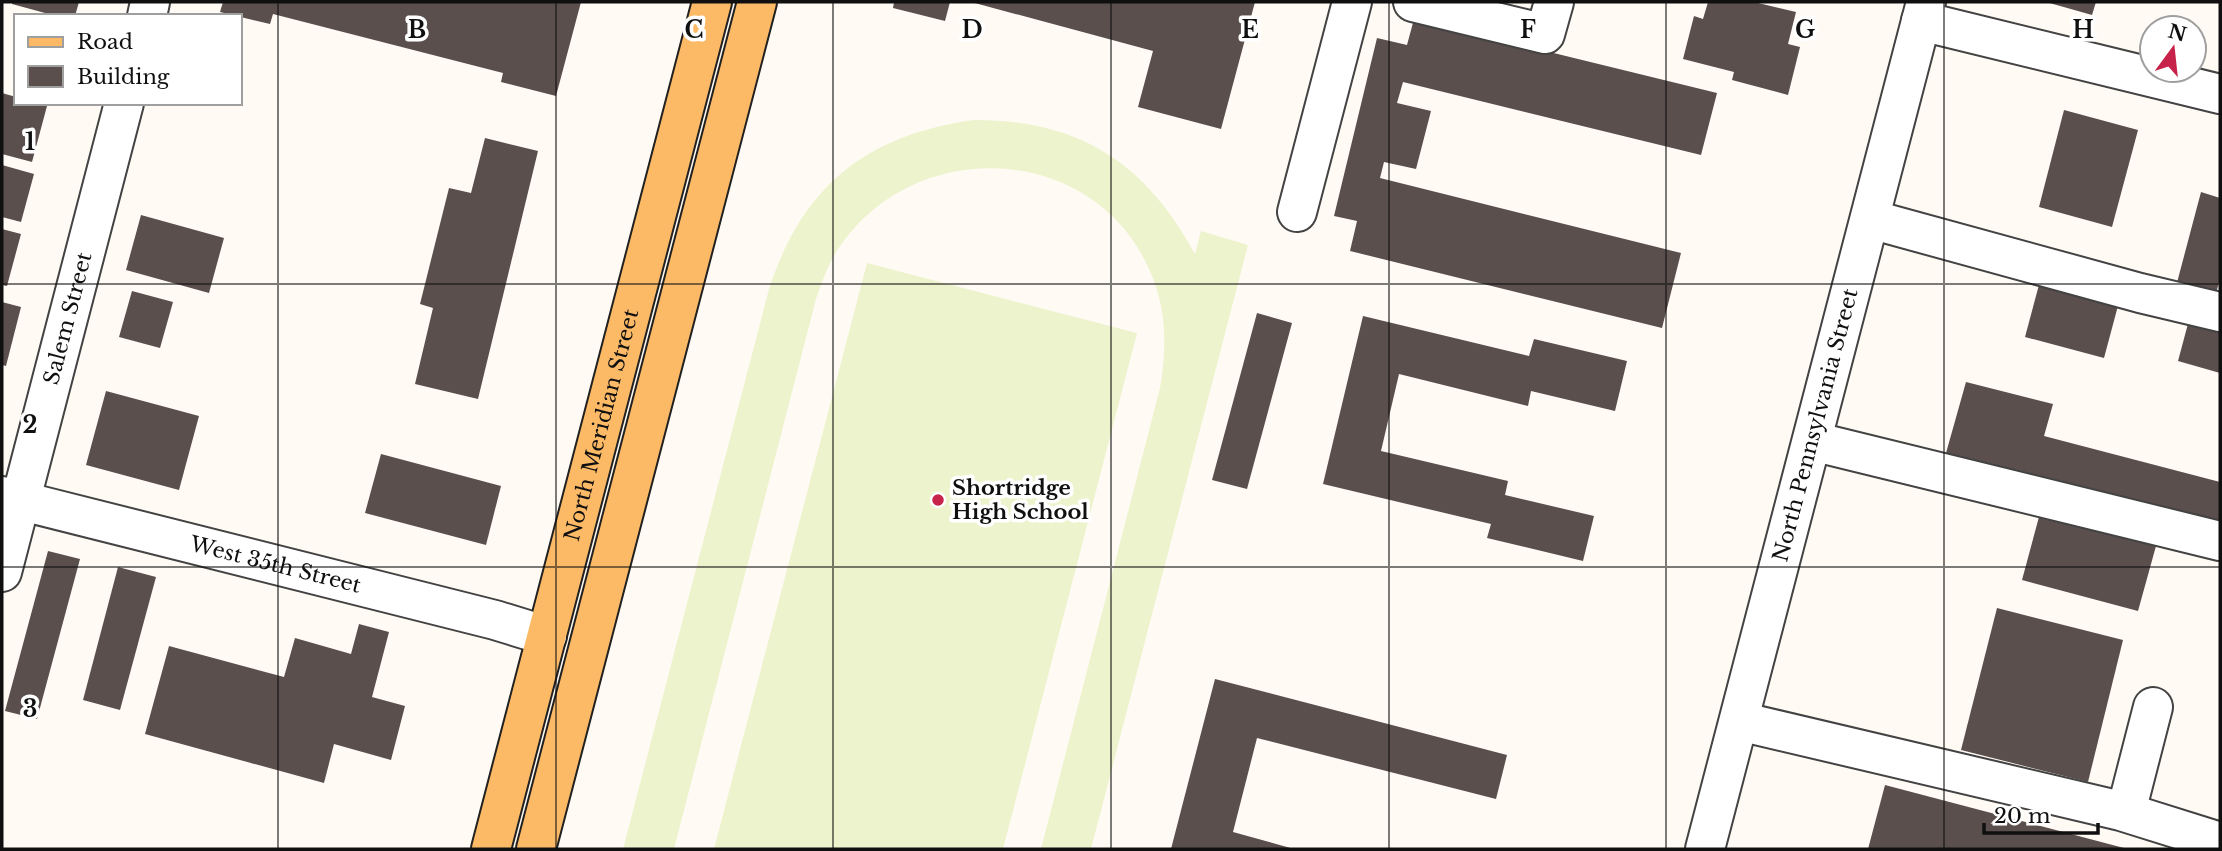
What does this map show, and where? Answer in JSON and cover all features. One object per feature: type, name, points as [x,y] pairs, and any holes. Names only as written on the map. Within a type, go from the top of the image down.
[{"type":"main road","name":"North Meridian Street","points":[[491,849],[712,2]]},
{"type":"main road","name":"North Meridian Street","points":[[536,849],[757,2]]},
{"type":"street","points":[[1297,212],[1352,2]]},
{"type":"street","points":[[1413,2],[1545,34],[1554,2]]},
{"type":"street","points":[[1924,11],[2220,94]]},
{"type":"street","name":"North Pennsylvania Street","points":[[1705,849],[1924,11]]},
{"type":"street","name":"Salem Street","points":[[2,572],[11,498],[123,105]]},
{"type":"street","points":[[1870,219],[2140,293],[2220,312]]},
{"type":"street","points":[[1812,441],[2220,541]]},
{"type":"street","name":"West 35th Street","points":[[11,498],[495,620],[547,636]]},
{"type":"street","points":[[2126,812],[2152,708]]},
{"type":"street","points":[[1739,722],[2126,812],[2220,842]]},
{"type":"green space","points":[[974,120],[1012,122],[1046,128],[1077,138],[1105,152],[1131,171],[1154,194],[1195,254],[1201,231],[1248,245],[1091,849],[1041,849],[1160,388],[1164,328],[1159,298],[1149,269],[1123,228],[1089,197],[1049,178],[1005,169],[960,171],[916,184],[876,207],[834,255],[816,299],[674,849],[623,849],[769,289],[783,252],[800,221],[844,171],[871,153],[902,138],[936,127]]},
{"type":"green space","points":[[867,263],[1137,333],[1003,849],[714,849]]},
{"type":"building","points":[[79,2],[76,14],[49,14],[12,4]]},
{"type":"building","points":[[223,2],[581,2],[556,96],[501,82],[503,73],[273,14],[270,24],[242,17],[242,14],[220,12]]},
{"type":"building","points":[[894,2],[950,2],[945,21],[893,8]]},
{"type":"building","points":[[971,2],[1255,2],[1221,129],[1138,107],[1153,51]]},
{"type":"building","points":[[1708,2],[1754,2],[1796,12],[1788,44],[1800,47],[1788,95],[1732,80],[1734,72],[1683,59],[1694,16],[1703,19]]},
{"type":"building","points":[[2046,2],[2096,2],[2092,15]]},
{"type":"building","points":[[1414,19],[1717,93],[1701,155],[1403,82],[1397,103],[1431,111],[1416,169],[1384,162],[1380,178],[1681,253],[1662,328],[1350,251],[1357,221],[1334,216],[1377,38],[1407,45]]},
{"type":"building","points":[[2,93],[14,96],[14,105],[47,106],[32,162],[2,154]]},
{"type":"building","points":[[2064,110],[2138,130],[2112,227],[2039,207]]},
{"type":"building","points":[[485,138],[538,151],[478,399],[415,384],[433,308],[420,304],[449,188],[471,193]]},
{"type":"building","points":[[2,165],[34,174],[21,222],[2,217]]},
{"type":"building","points":[[2201,192],[2220,198],[2220,279],[2213,304],[2174,294]]},
{"type":"building","points":[[141,215],[224,238],[209,293],[126,270]]},
{"type":"building","points":[[2,229],[21,234],[7,286],[2,285]]},
{"type":"building","points":[[2040,281],[2119,302],[2104,358],[2025,337]]},
{"type":"building","points":[[132,291],[173,302],[160,348],[119,337]]},
{"type":"building","points":[[2,302],[21,307],[6,366],[2,365]]},
{"type":"building","points":[[1257,313],[1292,323],[1247,489],[1212,480]]},
{"type":"building","points":[[1363,316],[1529,356],[1534,339],[1627,361],[1615,411],[1531,391],[1528,406],[1399,374],[1381,451],[1508,481],[1505,495],[1594,516],[1583,561],[1487,538],[1491,524],[1323,484]]},
{"type":"building","points":[[2189,320],[2220,328],[2220,373],[2178,361]]},
{"type":"building","points":[[1966,382],[2053,404],[2044,436],[2220,482],[2220,525],[1946,453]]},
{"type":"building","points":[[106,391],[199,416],[179,490],[86,465]]},
{"type":"building","points":[[381,454],[501,486],[486,545],[365,513]]},
{"type":"building","points":[[2043,502],[2133,527],[2129,539],[2156,546],[2138,611],[2022,580]]},
{"type":"building","points":[[48,551],[80,559],[37,719],[5,711]]},
{"type":"building","points":[[118,567],[156,577],[120,710],[83,700]]},
{"type":"building","points":[[1997,608],[2123,640],[2088,782],[1961,750]]},
{"type":"building","points":[[359,624],[389,632],[372,697],[405,706],[391,760],[334,744],[324,783],[145,734],[169,646],[284,677],[295,638],[351,654]]},
{"type":"building","points":[[1215,679],[1507,755],[1496,799],[1257,738],[1233,832],[1294,849],[1171,849]]},
{"type":"building","points":[[1885,785],[2124,848],[2124,849],[1868,849]]},
{"type":"place","name":"Shortridge High School","points":[[938,500]]}]
